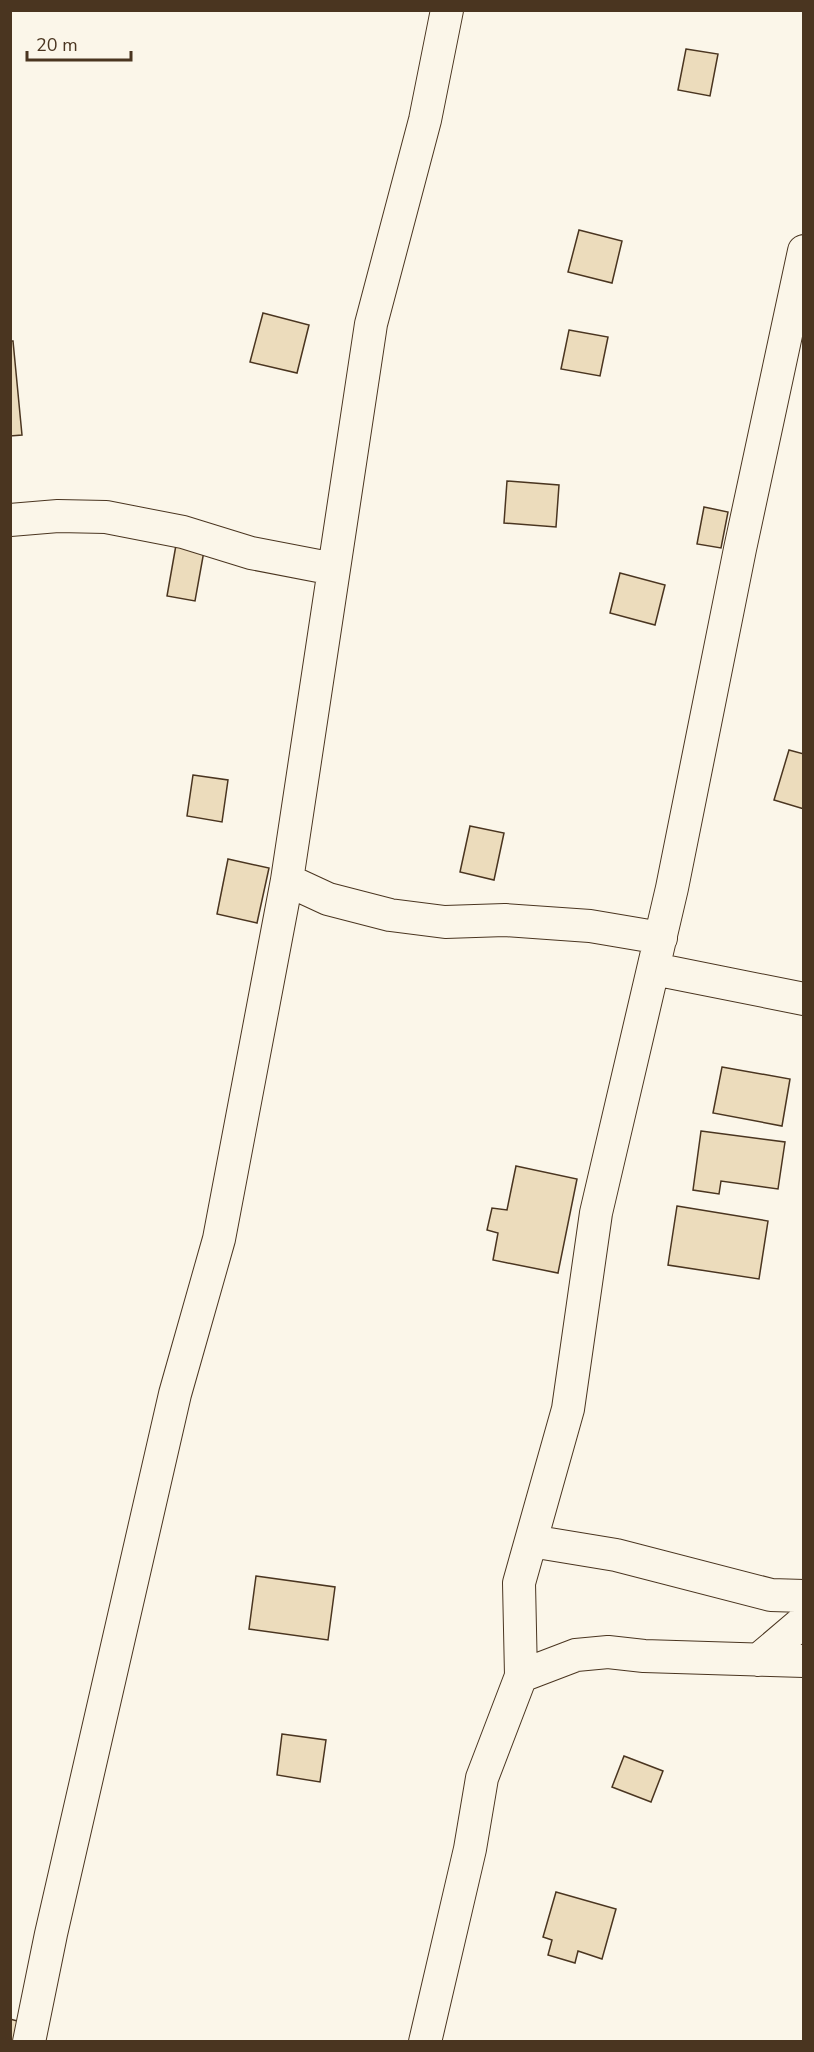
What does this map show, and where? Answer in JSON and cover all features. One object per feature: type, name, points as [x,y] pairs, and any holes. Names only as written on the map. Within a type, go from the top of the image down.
[{"type":"street","points":[[29,2042],[54,1923],[176,1394],[219,1239],[287,880],[371,324],[425,120],[447,10]]},
{"type":"street","points":[[425,2042],[470,1849],[482,1778],[521,1676],[519,1583],[568,1409],[596,1213],[661,938],[742,538],[804,251]]},
{"type":"street","points":[[10,520],[58,516],[106,517],[183,532],[251,553],[334,569]]},
{"type":"street","points":[[287,880],[328,899],[390,915],[445,922],[505,920],[590,926],[661,938]]},
{"type":"street","points":[[654,969],[804,999]]},
{"type":"street","points":[[531,1541],[616,1555],[771,1595],[804,1596]]},
{"type":"street","points":[[758,1660],[804,1621]]},
{"type":"street","points":[[521,1676],[576,1654],[608,1653],[804,1661]]},
{"type":"building","points":[[686,49],[718,54],[710,96],[678,90]]},
{"type":"building","points":[[579,230],[622,241],[612,283],[568,272]]},
{"type":"building","points":[[263,313],[309,325],[297,373],[250,362]]},
{"type":"building","points":[[569,330],[608,337],[600,376],[561,369]]},
{"type":"building","points":[[10,341],[13,341],[22,435],[10,436]]},
{"type":"building","points":[[507,481],[559,485],[556,527],[504,523]]},
{"type":"building","points":[[704,507],[728,512],[721,548],[697,544]]},
{"type":"building","points":[[176,545],[204,551],[195,601],[167,596]]},
{"type":"building","points":[[620,573],[665,585],[655,625],[610,613]]},
{"type":"building","points":[[789,750],[804,754],[804,809],[774,800]]},
{"type":"building","points":[[193,775],[228,780],[222,822],[187,816]]},
{"type":"building","points":[[470,826],[504,833],[494,880],[460,872]]},
{"type":"building","points":[[228,859],[269,868],[257,923],[217,914]]},
{"type":"building","points":[[722,1067],[790,1079],[782,1126],[713,1113]]},
{"type":"building","points":[[701,1131],[785,1142],[778,1189],[721,1181],[719,1194],[693,1190]]},
{"type":"building","points":[[516,1166],[577,1179],[558,1273],[493,1260],[498,1233],[487,1230],[492,1208],[507,1210]]},
{"type":"building","points":[[677,1206],[768,1221],[759,1279],[668,1265]]},
{"type":"building","points":[[256,1576],[335,1587],[328,1640],[249,1629]]},
{"type":"building","points":[[282,1734],[326,1740],[320,1782],[277,1775]]},
{"type":"building","points":[[624,1756],[663,1771],[651,1802],[612,1787]]},
{"type":"building","points":[[556,1892],[616,1909],[602,1959],[578,1951],[575,1963],[548,1955],[552,1940],[543,1937]]},
{"type":"building","points":[[10,2019],[21,2022],[16,2042],[10,2042]]}]
